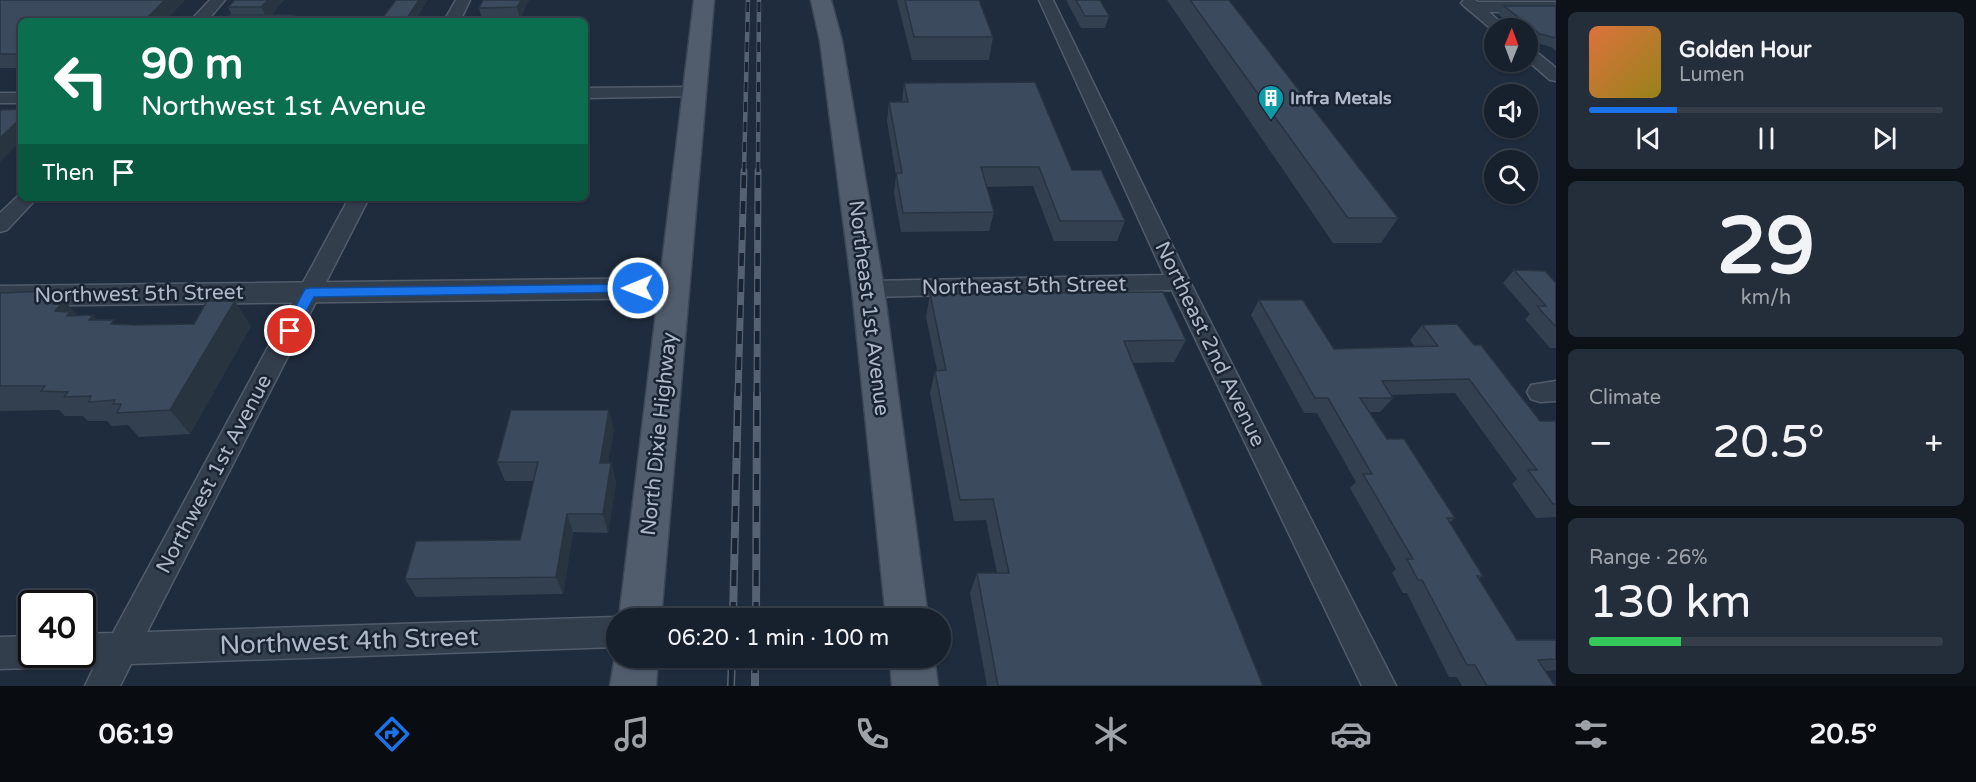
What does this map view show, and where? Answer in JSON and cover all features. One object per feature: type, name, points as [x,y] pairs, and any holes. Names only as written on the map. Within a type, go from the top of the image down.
[{"type":"main road","name":"North Dixie Highway","points":[[641,608],[704,0]]},
{"type":"main road","name":"Northeast 1st Avenue","points":[[821,0],[831,41],[868,289],[906,608]]},
{"type":"main road","points":[[633,686],[635,668]]},
{"type":"main road","points":[[913,668],[915,686]]},
{"type":"street","points":[[201,18],[218,0]]},
{"type":"street","points":[[454,18],[463,0]]},
{"type":"street","name":"Northeast 2nd Avenue","points":[[1046,0],[1179,282],[1379,686]]},
{"type":"street","points":[[1469,4],[1556,6]]},
{"type":"street","points":[[1469,4],[1486,18]]},
{"type":"street","points":[[1538,56],[1556,57]]},
{"type":"street","points":[[1538,61],[1556,76]]},
{"type":"street","points":[[588,93],[694,92]]},
{"type":"street","points":[[0,98],[18,98]]},
{"type":"street","points":[[0,225],[24,201]]},
{"type":"street","name":"Northwest 1st Avenue","points":[[102,686],[357,201]]},
{"type":"street","name":"Northeast 5th Street","points":[[868,289],[1179,282]]},
{"type":"street","name":"Northwest 5th Street","points":[[0,296],[674,288]]},
{"type":"street","name":"Northwest 4th Street","points":[[96,649],[606,632]]},
{"type":"street","points":[[0,653],[18,652]]},
{"type":"building","points":[[0,0],[165,0],[147,18],[18,18],[18,54],[0,54]]},
{"type":"building","points":[[235,0],[268,0],[261,7],[228,7]]},
{"type":"building","points":[[396,0],[419,0],[407,18],[382,18]]},
{"type":"building","points":[[483,0],[521,0],[517,7],[479,8]]},
{"type":"building","points":[[905,0],[979,0],[993,37],[914,37]]},
{"type":"building","points":[[1076,0],[1100,0],[1109,16],[1085,16]]},
{"type":"building","points":[[1190,0],[1229,0],[1398,218],[1348,218]]},
{"type":"building","points":[[1504,6],[1556,6],[1556,38],[1538,32],[1538,18],[1519,18]]},
{"type":"building","points":[[230,15],[295,15],[292,18],[228,18]]},
{"type":"building","points":[[1035,82],[1072,170],[1101,170],[1125,221],[1060,221],[1039,167],[981,167],[994,212],[903,213],[896,173],[902,173],[889,102],[908,102],[904,83]]},
{"type":"building","points":[[18,109],[18,121],[0,138],[0,110]]},
{"type":"building","points":[[1514,270],[1545,271],[1556,283],[1556,327],[1537,306],[1546,306]]},
{"type":"building","points":[[48,291],[44,295],[59,295],[53,304],[61,304],[55,311],[70,312],[67,316],[93,315],[89,320],[114,320],[111,324],[194,324],[207,301],[235,301],[170,410],[117,413],[121,404],[113,404],[115,400],[89,402],[91,396],[64,397],[68,392],[41,391],[45,386],[0,386],[0,293]]},
{"type":"building","points":[[1163,292],[1186,340],[1124,341],[1263,686],[998,686],[977,573],[1009,573],[993,499],[960,500],[935,371],[946,370],[930,294]]},
{"type":"building","points":[[1259,300],[1303,300],[1334,349],[1438,346],[1422,325],[1457,324],[1474,345],[1481,345],[1540,421],[1556,421],[1556,504],[1553,504],[1528,470],[1537,470],[1469,379],[1382,381],[1393,398],[1360,398],[1387,439],[1404,439],[1455,518],[1447,518],[1483,576],[1477,576],[1517,640],[1556,640],[1556,659],[1538,660],[1555,686],[1487,686],[1475,665],[1467,665],[1422,580],[1418,580],[1407,559],[1413,559],[1363,474],[1372,474],[1328,398],[1315,398]]},
{"type":"building","points":[[511,410],[609,410],[600,463],[611,463],[603,514],[567,514],[556,577],[405,579],[416,541],[520,540],[538,462],[497,462]]},
{"type":"railway","points":[[744,172],[748,0]]},
{"type":"railway","points":[[758,172],[759,0]]},
{"type":"railway","points":[[738,396],[744,171]]},
{"type":"railway","points":[[757,396],[758,171]]},
{"type":"railway","points":[[733,608],[738,394]]},
{"type":"railway","points":[[756,608],[757,394]]},
{"type":"railway","points":[[731,686],[732,668]]},
{"type":"railway","points":[[755,668],[755,686]]},
{"type":"place","name":"Infra Metals","points":[[1271,121]]},
{"type":"route","points":[[290,331],[310,292],[638,288]]}]
